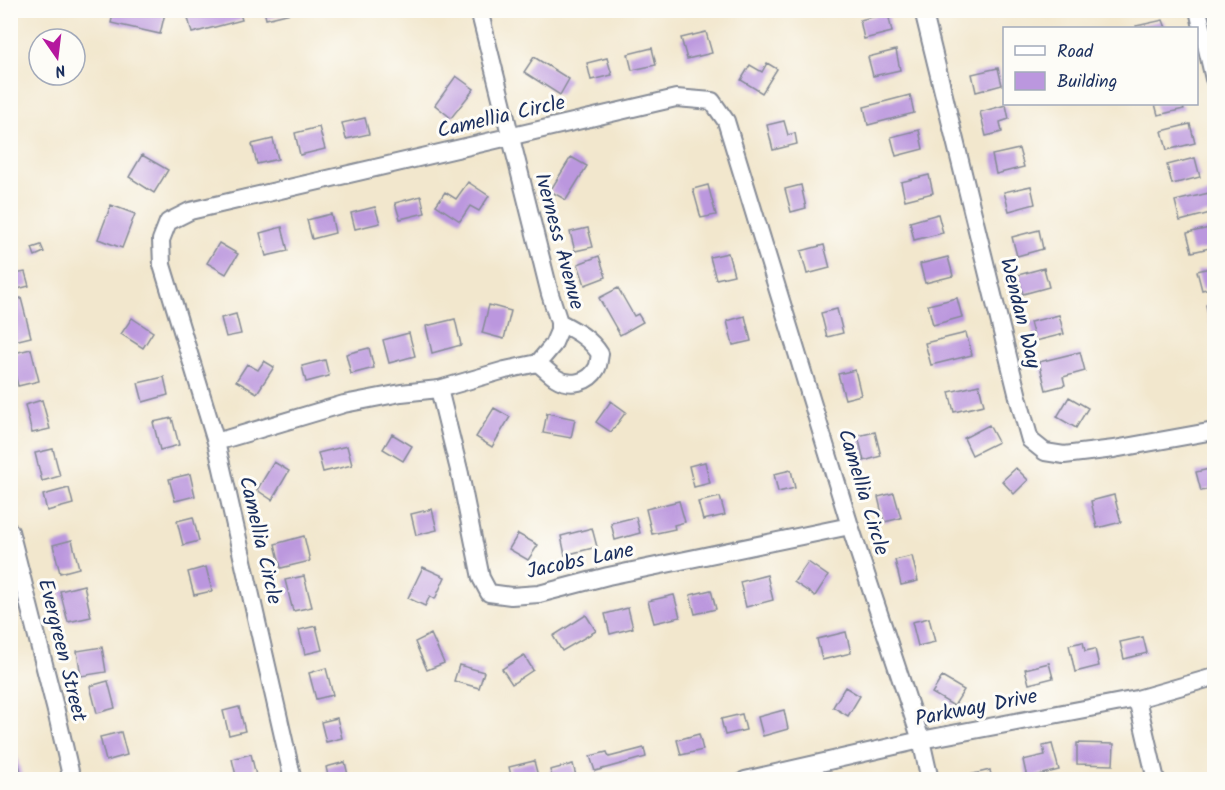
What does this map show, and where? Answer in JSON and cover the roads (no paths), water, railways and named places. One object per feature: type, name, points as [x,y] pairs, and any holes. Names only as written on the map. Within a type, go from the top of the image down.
[{"type":"street","name":"Iverness Avenue","points":[[479,10],[559,322],[559,331],[553,345],[538,363]]},
{"type":"street","name":"Wendan Way","points":[[923,10],[1030,440],[1045,452],[1064,455],[1114,449],[1215,431]]},
{"type":"street","points":[[1198,10],[1215,79]]},
{"type":"street","name":"Camellia Circle","points":[[294,780],[216,442],[162,265],[161,240],[168,222],[190,211],[676,98],[712,101],[726,122],[850,526],[921,740],[930,780]]},
{"type":"street","points":[[216,442],[344,404],[401,393],[439,389],[538,363],[558,380],[571,384],[582,382],[592,375],[597,367],[600,354],[593,343],[559,322]]},
{"type":"street","name":"Jacobs Lane","points":[[439,389],[460,474],[481,578],[489,593],[511,596],[539,594],[608,576],[850,526]]},
{"type":"street","name":"Evergreen Street","points":[[10,531],[72,780]]},
{"type":"street","name":"Parkway Drive","points":[[745,780],[921,740],[1137,699],[1215,677]]},
{"type":"street","points":[[1137,699],[1156,780]]}]
